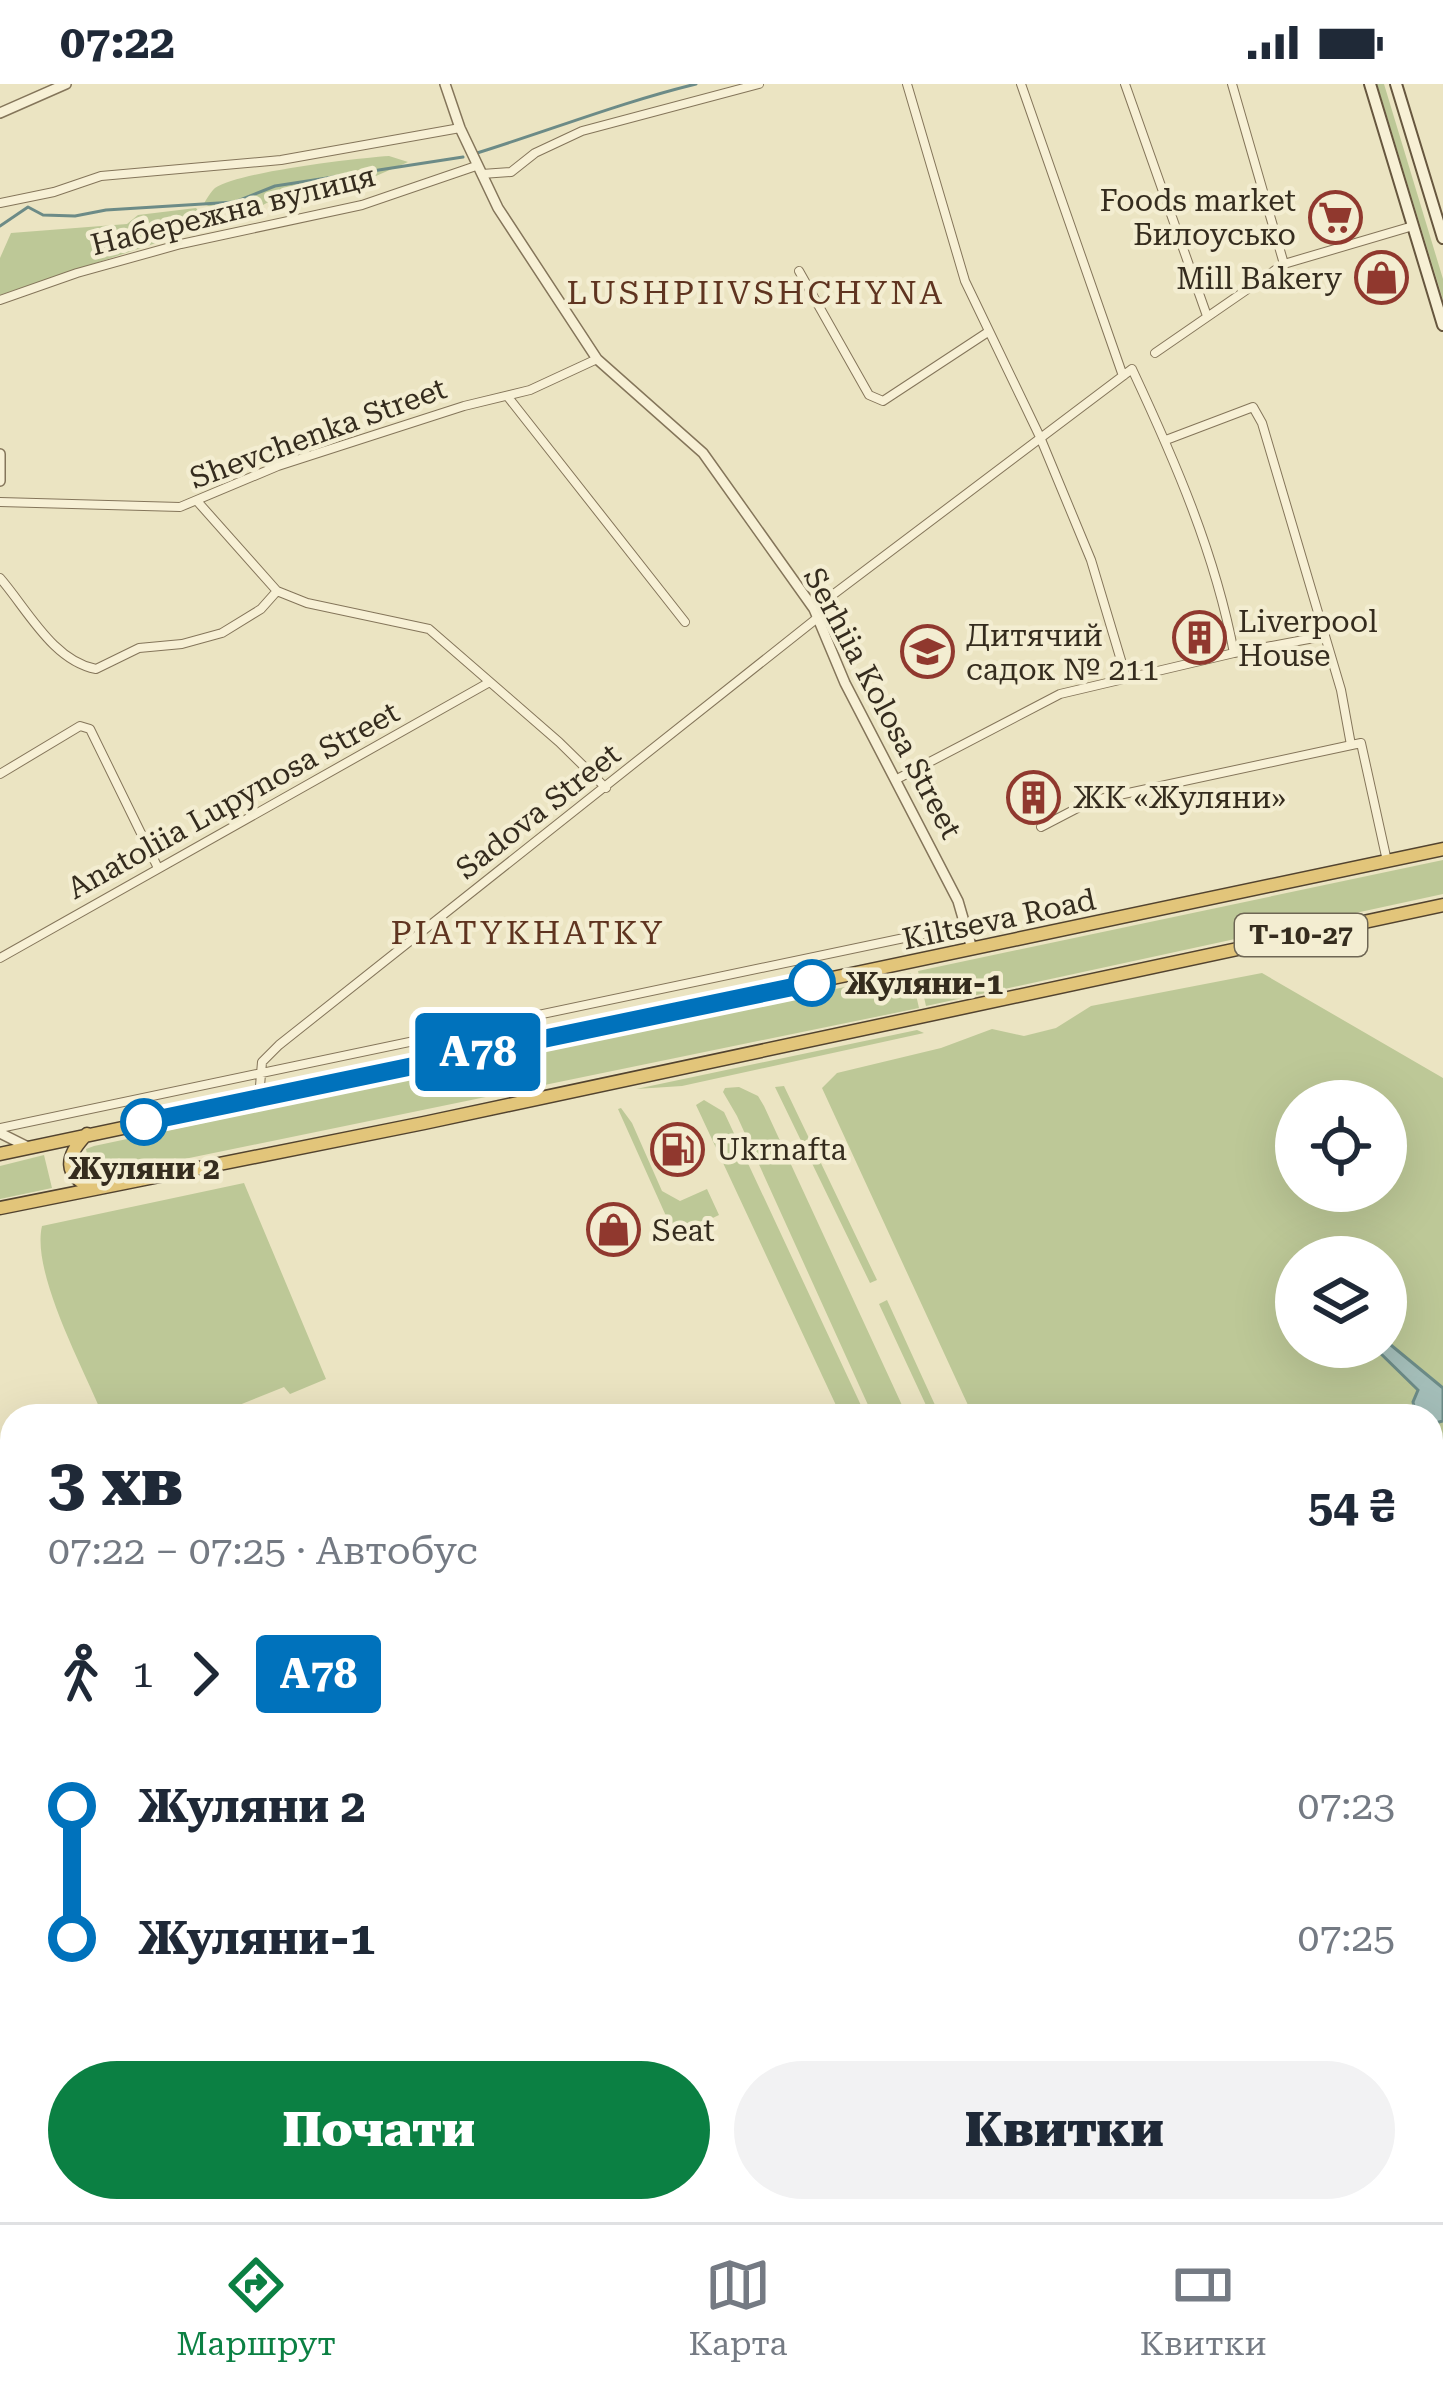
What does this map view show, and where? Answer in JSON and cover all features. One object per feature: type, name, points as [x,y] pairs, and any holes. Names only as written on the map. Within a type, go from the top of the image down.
[{"type":"highway","name":"Kiltseva Road","points":[[0,1154],[1443,849]]},
{"type":"highway","name":"Т-10-27","points":[[0,1208],[445,1119],[1443,905]]},
{"type":"highway","points":[[88,1133],[70,1153],[68,1163],[76,1180],[94,1188]]},
{"type":"main road","points":[[1370,84],[1443,325]]},
{"type":"main road","points":[[1396,84],[1443,238]]},
{"type":"street","points":[[0,113],[66,84]]},
{"type":"street","name":"Serhiia Kolosa Street","points":[[446,84],[479,170],[520,243],[598,359],[703,453],[815,614],[968,925],[973,949]]},
{"type":"street","name":"Набережна вулиця","points":[[0,300],[181,244],[362,205],[479,170],[512,172],[535,153],[581,131],[758,84]]},
{"type":"street","points":[[907,84],[949,230],[988,332],[1040,436],[1091,560],[1126,677]]},
{"type":"street","points":[[1021,84],[1123,376]]},
{"type":"street","points":[[1125,84],[1207,317]]},
{"type":"street","points":[[1232,84],[1284,264]]},
{"type":"street","name":"Набережна вулиця","points":[[0,203],[101,176],[281,160],[460,128]]},
{"type":"street","points":[[1155,353],[1284,264],[1413,226]]},
{"type":"street","points":[[800,271],[869,394],[877,400],[884,401],[988,332]]},
{"type":"street","name":"Shevchenka Street","points":[[0,502],[168,509],[278,466],[507,396],[598,359]]},
{"type":"street","name":"Sadova Street","points":[[259,1073],[279,1045],[606,788],[815,614],[1132,368],[1166,440]]},
{"type":"street","points":[[507,396],[685,622]]},
{"type":"street","points":[[1234,653],[1210,553],[1166,440],[1253,407],[1262,423],[1388,861]]},
{"type":"street","points":[[0,454],[0,481]]},
{"type":"street","points":[[197,501],[277,591],[307,603],[424,627],[573,754],[606,788]]},
{"type":"street","points":[[0,578],[60,650],[96,669],[140,648],[182,644],[222,633],[266,606],[277,591]]},
{"type":"street","points":[[897,779],[1060,694],[1325,636]]},
{"type":"street","name":"Anatoliia Lupynosa Street","points":[[0,958],[488,683]]},
{"type":"street","points":[[0,774],[86,726],[158,868]]},
{"type":"street","points":[[1041,827],[1091,801],[1356,744]]},
{"type":"street","points":[[0,1131],[968,925]]},
{"type":"street","points":[[259,1073],[259,1098]]},
{"type":"street","points":[[0,1131],[28,1147]]},
{"type":"green space","points":[[1377,84],[1384,84],[1443,279],[1443,300]]},
{"type":"green space","points":[[389,156],[408,162],[353,186],[328,185],[304,194],[281,195],[263,205],[220,211],[204,204],[215,188],[247,177]]},
{"type":"green space","points":[[196,208],[202,215],[192,231],[0,295],[0,258],[11,233],[127,224],[138,215]]},
{"type":"green space","points":[[1443,860],[1443,894],[926,1006],[918,971]]},
{"type":"green space","points":[[911,973],[919,1008],[92,1178],[86,1149],[94,1146]]},
{"type":"green space","points":[[1262,973],[1443,1078],[1443,1404],[967,1404],[822,1088],[837,1073],[941,1048],[992,1029],[1024,1036],[1056,1028],[1091,1006]]},
{"type":"green space","points":[[917,1030],[924,1033],[682,1086],[636,1089]]},
{"type":"green space","points":[[784,1086],[877,1280],[870,1283],[775,1087]]},
{"type":"green space","points":[[739,1087],[758,1096],[764,1106],[901,1404],[868,1404],[725,1088]]},
{"type":"green space","points":[[704,1100],[724,1112],[860,1404],[835,1404],[696,1105]]},
{"type":"green space","points":[[621,1108],[662,1191],[680,1201],[707,1189],[719,1215],[675,1236]]},
{"type":"green space","points":[[44,1155],[52,1188],[0,1199],[0,1166]]},
{"type":"green space","points":[[244,1183],[326,1379],[290,1394],[284,1387],[242,1404],[98,1404],[51,1294],[44,1269],[42,1226]]},
{"type":"green space","points":[[887,1300],[935,1404],[925,1404],[879,1304]]},
{"type":"water","points":[[1407,1358],[1443,1388],[1443,1404],[1413,1404],[1418,1390],[1395,1368],[1407,1368]]},
{"type":"waterway","points":[[477,153],[696,84]]},
{"type":"waterway","points":[[0,226],[28,207],[43,215],[75,216],[235,202],[275,186],[463,157]]},
{"type":"bus line","name":"А78","points":[[144,1122],[812,983]]},
{"type":"place","name":"Foods market Билоусько","points":[[1335,217]]},
{"type":"place","name":"Mill Bakery","points":[[1381,278]]},
{"type":"place","name":"Liverpool House","points":[[1199,638]]},
{"type":"place","name":"Дитячий садок № 211","points":[[927,652]]},
{"type":"place","name":"ЖК «Жуляни»","points":[[1034,797]]},
{"type":"place","name":"Жуляни-1","points":[[812,983]]},
{"type":"place","name":"Жуляни 2","points":[[144,1122]]},
{"type":"place","name":"Ukrnafta","points":[[677,1149]]},
{"type":"place","name":"Seat","points":[[613,1230]]},
{"type":"district","name":"LUSHPIIVSHCHYNA","points":[[756,292]]},
{"type":"district","name":"PIATYKHATKY","points":[[528,932]]}]
